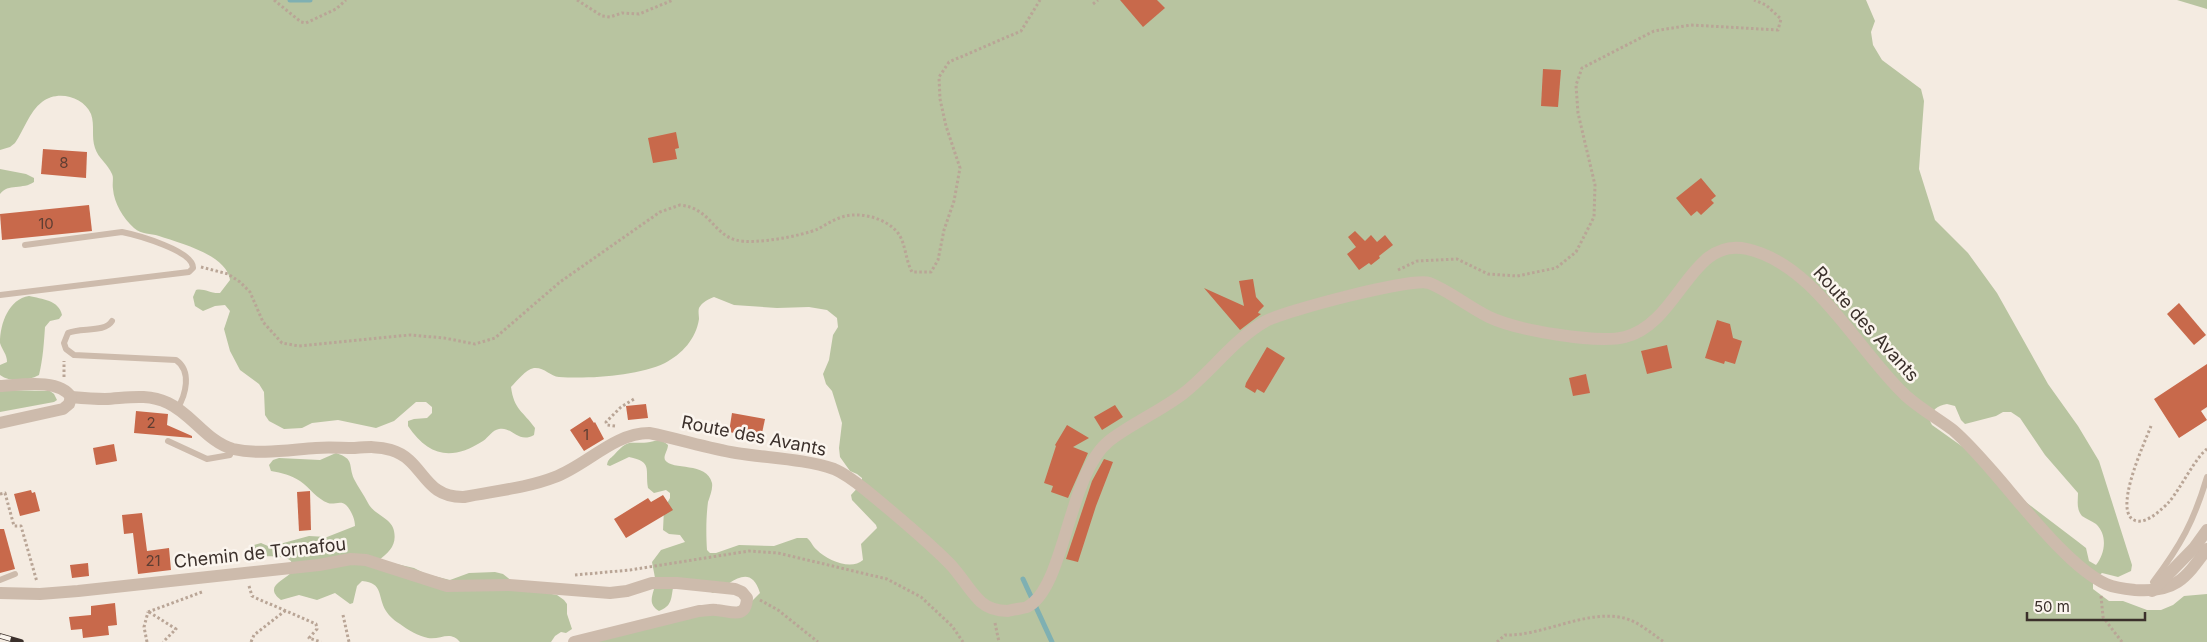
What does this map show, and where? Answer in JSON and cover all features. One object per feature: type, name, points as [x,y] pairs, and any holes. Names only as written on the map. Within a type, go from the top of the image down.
[{"type":"street","name":"Route des Avants","points":[[71,397],[104,399],[141,396],[161,400],[177,409],[208,435],[232,448],[253,452],[378,446],[403,455],[413,463],[433,487],[442,494],[452,497],[464,497],[541,482],[557,476],[631,435],[650,433],[719,450],[834,469],[865,490],[949,563],[981,602],[993,610],[1010,611],[1030,607],[1046,587],[1075,505],[1096,455],[1104,445],[1183,393],[1252,331],[1268,320],[1328,302],[1416,281],[1429,283],[1486,316],[1511,327],[1594,338],[1628,336],[1654,322],[1702,262],[1718,251],[1737,247],[1751,249],[1767,256],[1798,274],[1831,309],[1904,394],[1961,438],[2059,545],[2079,565],[2103,583],[2123,589],[2166,589],[2177,583],[2207,549]]},
{"type":"street","points":[[0,386],[47,385],[61,388],[67,391],[71,397],[69,404],[63,409],[0,423]]},
{"type":"street","points":[[2154,589],[2188,554],[2207,530]]},
{"type":"street","name":"Chemin de Tornafou","points":[[0,593],[40,594],[319,565],[351,559],[382,564],[447,586],[509,585],[610,593],[627,591],[652,583],[677,583],[735,589],[748,598]]},
{"type":"street","points":[[574,642],[699,611],[715,610],[735,614],[743,610],[748,598]]},
{"type":"lane","points":[[0,294],[189,272],[194,264],[190,258],[182,254],[137,235],[122,232],[25,245]]},
{"type":"lane","points":[[112,321],[106,327],[74,330],[68,333],[64,343],[66,349],[74,355],[176,360],[185,375],[185,391],[177,409]]},
{"type":"lane","points":[[168,441],[207,459],[230,455],[232,448]]},
{"type":"lane","points":[[2154,589],[2153,582],[2177,550],[2189,528],[2207,477]]},
{"type":"lane","points":[[0,580],[15,574]]},
{"type":"path","points":[[274,0],[297,19],[306,23],[336,9],[346,0]]},
{"type":"path","points":[[577,0],[602,16],[610,17],[622,13],[639,14],[674,0]]},
{"type":"path","points":[[194,264],[228,274],[240,282],[250,292],[262,322],[282,343],[299,346],[410,335],[444,338],[475,344],[495,338],[560,282],[660,212],[680,205],[704,213],[722,233],[736,240],[783,239],[817,229],[847,216],[872,217],[883,220],[897,232],[904,244],[907,262],[912,272],[931,272],[938,260],[944,230],[954,201],[960,168],[946,126],[940,100],[939,77],[949,62],[1021,30],[1040,0]]},
{"type":"path","points":[[1093,4],[1098,0]]},
{"type":"path","points":[[1394,272],[1417,261],[1457,259],[1488,274],[1517,276],[1556,268],[1576,252],[1594,217],[1595,185],[1578,112],[1576,85],[1582,68],[1654,30],[1691,25],[1778,30],[1781,19],[1766,5],[1754,0]]},
{"type":"path","points":[[64,358],[64,380]]},
{"type":"path","points":[[631,435],[626,428],[606,426],[606,424],[621,407],[634,399]]},
{"type":"path","points":[[2151,426],[2129,484],[2126,504],[2129,515],[2135,521],[2140,522],[2150,518],[2161,510],[2171,500],[2207,449]]},
{"type":"path","points":[[0,494],[5,493],[14,526],[21,526],[40,594]]},
{"type":"path","points":[[566,576],[630,570],[749,551],[778,553],[887,579],[921,597],[952,626],[964,642]]},
{"type":"path","points":[[148,612],[205,591],[213,576]]},
{"type":"path","points":[[2103,583],[2101,600],[2103,617],[2122,642]]},
{"type":"path","points":[[252,596],[318,625],[309,638],[320,642]]},
{"type":"path","points":[[748,598],[759,600],[778,610],[818,642]]},
{"type":"path","points":[[251,642],[254,636],[286,610]]},
{"type":"path","points":[[993,610],[999,642]]},
{"type":"path","points":[[147,642],[144,627],[148,612]]},
{"type":"path","points":[[148,612],[176,629],[163,642]]},
{"type":"path","points":[[343,615],[349,642]]},
{"type":"path","points":[[1498,642],[1506,635],[1523,636],[1585,619],[1616,617],[1641,625],[1664,642]]},
{"type":"green space","points":[[0,0],[1866,0],[1875,21],[1871,32],[1873,45],[1882,60],[1921,89],[1924,101],[1919,169],[1935,220],[1968,253],[1997,293],[2048,384],[2078,426],[2099,461],[2132,565],[2131,571],[2118,577],[2102,573],[2093,580],[2093,589],[2109,601],[2123,601],[2147,610],[2161,610],[2173,605],[2184,596],[2207,594],[2207,642],[583,642],[734,608],[752,601],[760,593],[756,583],[751,578],[745,577],[733,581],[713,593],[705,589],[673,588],[670,602],[666,607],[659,611],[655,608],[652,604],[655,578],[652,562],[661,550],[685,542],[680,535],[669,534],[663,530],[664,509],[670,498],[670,493],[666,490],[654,493],[648,488],[647,471],[642,461],[629,457],[610,466],[607,465],[609,459],[619,449],[630,443],[662,441],[668,445],[665,460],[669,463],[697,469],[709,476],[712,485],[708,502],[706,532],[707,550],[710,553],[716,553],[739,545],[774,546],[797,538],[807,538],[817,550],[839,563],[852,564],[863,560],[861,544],[877,528],[852,500],[851,495],[862,483],[862,478],[850,471],[840,457],[839,448],[842,423],[832,391],[826,384],[823,374],[829,360],[833,335],[838,327],[837,318],[827,310],[809,307],[777,308],[734,305],[714,297],[700,306],[695,333],[687,345],[665,363],[641,371],[613,376],[559,377],[538,368],[528,371],[511,387],[514,401],[535,428],[534,435],[524,437],[508,430],[499,429],[492,432],[483,441],[461,451],[442,453],[433,450],[424,444],[408,426],[408,421],[427,418],[432,413],[432,407],[426,402],[416,402],[394,421],[376,428],[338,420],[312,423],[302,428],[284,429],[269,421],[265,415],[264,392],[259,384],[240,370],[230,351],[224,329],[230,311],[225,305],[215,306],[203,311],[195,306],[193,297],[196,290],[220,293],[230,280],[227,271],[212,257],[201,251],[159,236],[140,232],[126,220],[115,200],[112,174],[95,148],[91,114],[82,103],[69,97],[55,96],[48,98],[37,106],[15,143],[10,147],[0,150]],"holes":[[[1947,404],[1955,406],[1961,420],[1965,424],[1996,416],[2003,412],[2011,412],[2020,418],[2045,455],[2078,493],[2078,508],[2082,516],[2100,528],[2104,544],[2096,565],[2089,561],[2086,548],[2027,503],[1970,452],[1932,425],[1929,419],[1936,408]]]},
{"type":"green space","points":[[2177,0],[2207,0],[2207,9]]},
{"type":"green space","points":[[0,169],[26,174],[34,178],[34,182],[25,186],[11,187],[0,194]]},
{"type":"green space","points":[[29,296],[54,303],[62,315],[59,319],[50,321],[45,327],[39,375],[25,380],[4,378],[0,375],[0,365],[7,362],[0,343],[0,335],[4,320],[16,302]]},
{"type":"green space","points":[[0,390],[50,391],[57,400],[0,412]]},
{"type":"green space","points":[[336,453],[342,455],[350,463],[354,479],[374,511],[393,527],[395,536],[393,544],[389,551],[379,560],[414,568],[426,574],[450,580],[469,573],[495,572],[503,574],[521,588],[557,595],[564,600],[567,604],[567,614],[572,629],[566,633],[561,632],[551,642],[460,642],[456,638],[449,636],[428,638],[413,632],[392,618],[383,605],[377,587],[369,582],[362,581],[357,586],[353,603],[350,604],[335,593],[317,600],[299,595],[281,600],[274,591],[275,587],[293,571],[291,561],[281,557],[260,555],[252,549],[254,545],[261,543],[268,546],[276,545],[309,536],[327,537],[355,526],[355,523],[351,512],[344,504],[324,501],[297,479],[286,474],[271,471],[269,465],[273,460],[279,458],[320,460]]},
{"type":"building","points":[[1120,0],[1157,0],[1165,8],[1143,27]]},
{"type":"building","points":[[1543,69],[1561,70],[1558,107],[1541,106]]},
{"type":"building","points":[[676,132],[679,148],[675,149],[677,159],[653,163],[648,138]]},
{"type":"building","points":[[43,149],[87,152],[86,178],[41,174]]},
{"type":"building","points":[[1701,178],[1716,196],[1711,200],[1714,203],[1701,215],[1697,211],[1691,216],[1676,198]]},
{"type":"building","points":[[89,205],[92,231],[2,240],[0,214]]},
{"type":"building","points":[[1355,231],[1365,241],[1371,235],[1377,242],[1385,235],[1393,245],[1371,265],[1369,263],[1359,270],[1347,254],[1356,247],[1348,237]]},
{"type":"building","points":[[1253,279],[1256,297],[1264,306],[1258,313],[1261,314],[1240,330],[1204,288],[1244,306],[1239,281]]},
{"type":"building","points":[[2179,303],[2206,335],[2194,345],[2167,314]]},
{"type":"building","points":[[1717,320],[1730,324],[1733,338],[1742,341],[1735,364],[1725,361],[1724,364],[1705,358]]},
{"type":"building","points":[[1667,345],[1672,368],[1647,374],[1641,351]]},
{"type":"building","points":[[1267,347],[1285,358],[1264,393],[1257,389],[1255,393],[1245,387],[1246,383]]},
{"type":"building","points":[[2207,364],[2207,407],[2201,411],[2207,420],[2179,438],[2154,399]]},
{"type":"building","points":[[1586,374],[1590,393],[1573,396],[1569,378]]},
{"type":"building","points":[[646,404],[648,418],[628,420],[626,406]]},
{"type":"building","points":[[1115,405],[1123,417],[1102,430],[1094,417]]},
{"type":"building","points":[[136,411],[168,414],[167,425],[192,436],[192,438],[134,433]]},
{"type":"building","points":[[732,413],[765,419],[761,438],[729,432]]},
{"type":"building","points":[[590,417],[595,422],[604,439],[584,451],[570,430]]},
{"type":"building","points":[[1067,425],[1089,438],[1073,447],[1088,453],[1068,498],[1051,492],[1053,486],[1044,483],[1055,445]]},
{"type":"building","points":[[114,444],[117,461],[96,465],[93,448]]},
{"type":"building","points":[[1104,459],[1113,462],[1096,506],[1078,562],[1066,559],[1092,481]]},
{"type":"building","points":[[31,490],[32,493],[35,492],[40,511],[20,516],[14,494]]},
{"type":"building","points":[[310,491],[311,530],[299,531],[297,492]]},
{"type":"building","points":[[663,495],[673,510],[626,538],[614,519],[648,498],[651,502]]},
{"type":"building","points":[[142,513],[147,551],[169,548],[171,570],[138,574],[133,533],[124,534],[122,515]]},
{"type":"building","points":[[0,529],[4,529],[15,569],[0,573]]},
{"type":"building","points":[[88,563],[89,576],[72,578],[70,565]]},
{"type":"building","points":[[115,603],[117,625],[108,626],[109,635],[83,638],[82,629],[71,630],[69,617],[91,615],[91,606]]},
{"type":"waterway","points":[[290,0],[310,0]]},
{"type":"waterway","points":[[1023,579],[1052,642]]},
{"type":"railway","points":[[0,636],[21,642]]}]
